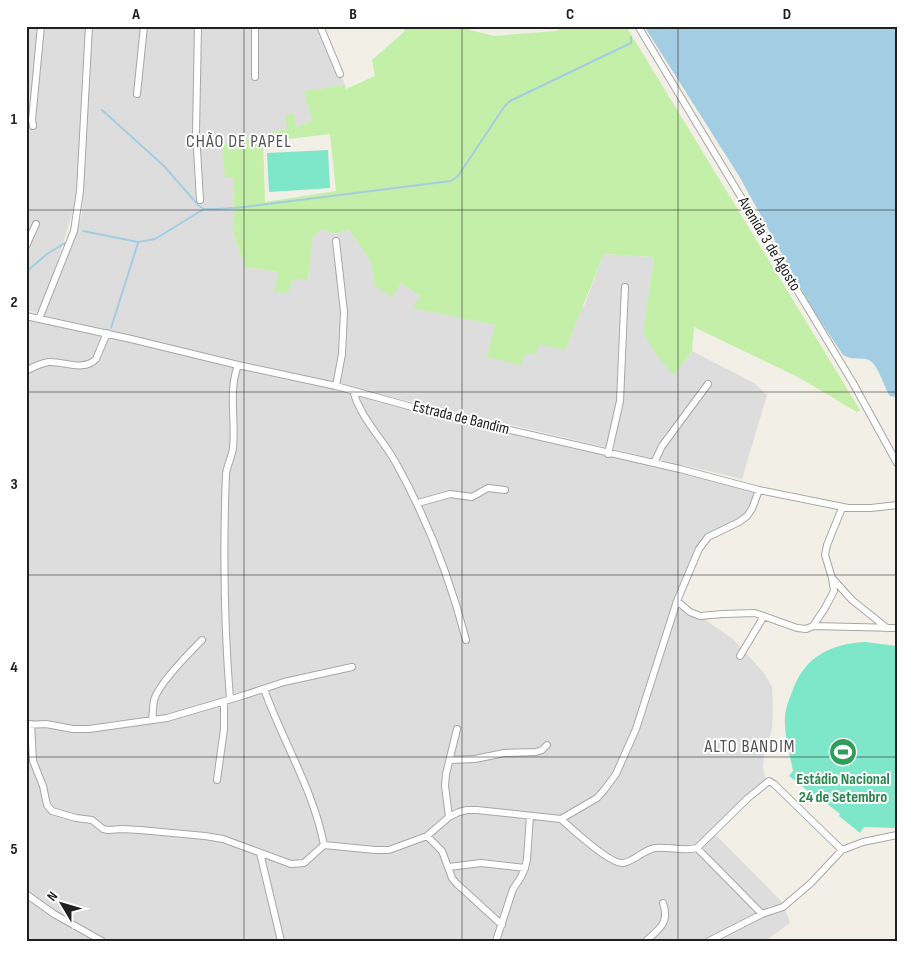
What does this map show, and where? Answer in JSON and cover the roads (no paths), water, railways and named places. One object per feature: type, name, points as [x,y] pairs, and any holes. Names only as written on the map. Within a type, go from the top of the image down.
[{"type":"street","points":[[33,126],[41,26]]},
{"type":"street","points":[[39,319],[74,231],[80,191],[89,26]]},
{"type":"street","points":[[137,94],[144,26]]},
{"type":"street","points":[[198,26],[196,133],[200,200]]},
{"type":"street","points":[[255,26],[255,77]]},
{"type":"street","points":[[320,26],[340,74]]},
{"type":"street","name":"Avenida 3 de Agosto","points":[[638,26],[853,383],[897,463]]},
{"type":"street","points":[[26,246],[36,224]]},
{"type":"street","points":[[336,241],[344,312],[342,354],[336,386]]},
{"type":"street","points":[[608,454],[620,401],[625,287]]},
{"type":"street","name":"Estrada de Bandim","points":[[26,316],[336,386],[424,410],[759,490],[842,508],[871,508],[897,505]]},
{"type":"street","points":[[26,371],[50,362],[74,365],[93,362],[107,333]]},
{"type":"street","points":[[217,780],[227,701],[224,538],[226,474],[227,465],[233,450],[232,384],[238,365]]},
{"type":"street","points":[[654,464],[662,446],[708,384]]},
{"type":"street","points":[[352,391],[361,411],[395,461],[418,503],[449,581],[466,640]]},
{"type":"street","points":[[418,503],[450,494],[472,497],[488,488],[505,490]]},
{"type":"street","points":[[561,820],[597,798],[616,774],[636,730],[678,601],[704,541],[716,532],[739,522],[747,516],[752,509],[759,490]]},
{"type":"street","points":[[813,626],[834,591],[825,555],[827,545],[842,508]]},
{"type":"street","points":[[832,578],[852,600],[886,628]]},
{"type":"street","points":[[678,601],[690,612],[700,616],[747,613],[764,616],[797,628],[806,629],[813,626],[897,628]]},
{"type":"street","points":[[740,656],[764,616]]},
{"type":"street","points":[[152,720],[154,700],[157,693],[184,658],[202,640]]},
{"type":"street","points":[[352,667],[290,680],[184,714],[152,720],[80,730],[46,724],[29,725],[33,761],[43,786],[47,805],[52,811],[76,818],[92,820],[103,829],[122,828],[224,839],[291,864],[304,863],[324,845],[389,850],[427,836],[449,817],[467,810],[530,816],[561,820],[615,862],[620,863],[656,848],[687,850],[697,848],[748,798],[769,781],[842,850]]},
{"type":"street","points":[[264,689],[289,752],[314,805],[324,845]]},
{"type":"street","points":[[449,817],[445,786],[446,774],[457,728]]},
{"type":"street","points":[[450,760],[475,759],[504,753],[536,752],[542,750],[547,745]]},
{"type":"street","points":[[496,941],[513,889],[525,868],[530,816]]},
{"type":"street","points":[[709,941],[762,914],[783,907],[828,866],[842,850],[863,842],[897,835]]},
{"type":"street","points":[[427,836],[442,851],[452,878],[456,883],[502,925]]},
{"type":"street","points":[[697,848],[762,914]]},
{"type":"street","points":[[260,853],[280,941]]},
{"type":"street","points":[[449,866],[481,862],[525,868]]},
{"type":"street","points":[[26,894],[54,914],[102,941]]},
{"type":"street","points":[[647,940],[664,923],[666,916],[663,904]]},
{"type":"water","points":[[644,26],[897,26],[897,397],[890,396],[887,392],[874,364],[866,359],[851,358],[843,355],[813,310],[739,176]]},
{"type":"waterway","points":[[83,231],[138,242],[155,239],[204,209],[245,207],[451,181],[458,176],[504,107],[510,101],[631,43],[631,37]]},
{"type":"waterway","points":[[102,110],[164,166],[199,206],[204,209]]},
{"type":"waterway","points":[[26,272],[47,254],[65,243]]},
{"type":"waterway","points":[[111,328],[138,243]]},
{"type":"place","name":"Estádio Nacional 24 de Setembro","points":[[843,752]]},
{"type":"district","name":"CHÃO DE PAPEL","points":[[239,141]]},
{"type":"district","name":"ALTO BANDIM","points":[[750,746]]}]
